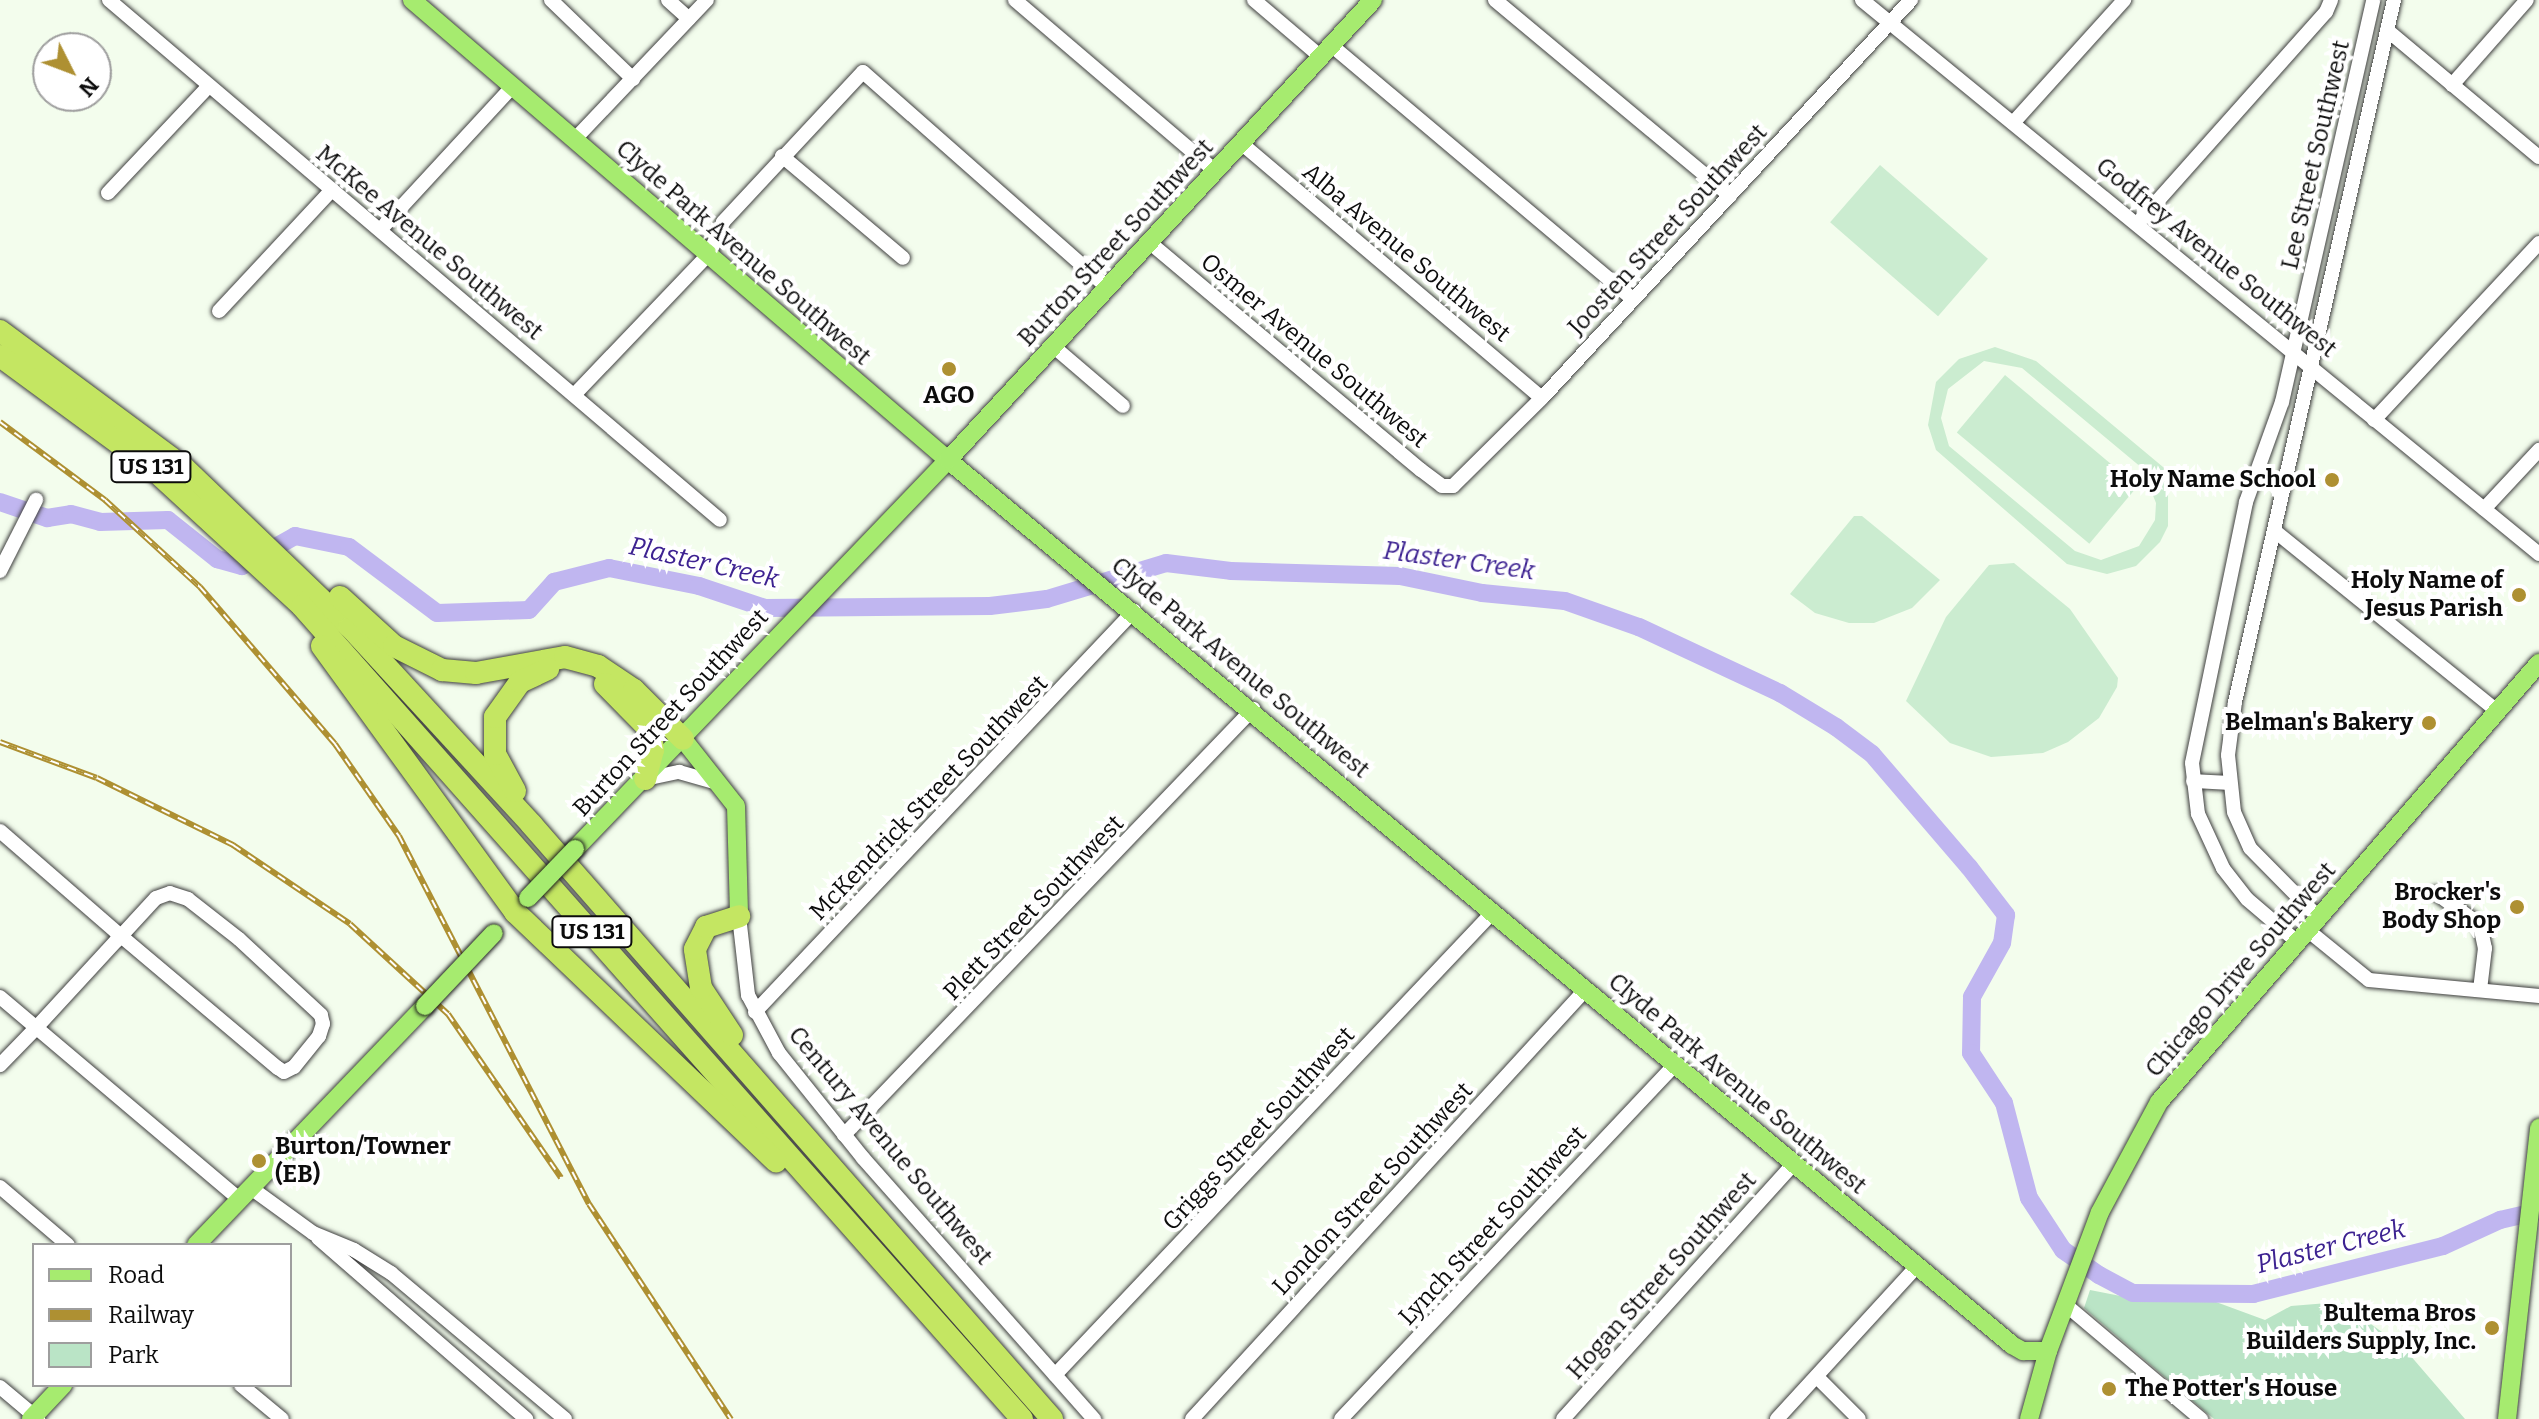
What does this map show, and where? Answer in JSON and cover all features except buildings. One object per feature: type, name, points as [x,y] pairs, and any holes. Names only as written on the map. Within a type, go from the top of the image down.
[{"type":"highway","name":"US 131","points":[[0,331],[14,356],[174,460],[288,582],[1022,1419]]},
{"type":"highway","name":"US 131","points":[[288,582],[531,824],[1052,1419]]},
{"type":"highway","points":[[288,582],[338,595],[394,646],[442,670],[476,673],[565,657],[598,666],[634,690],[683,739]]},
{"type":"highway","points":[[288,582],[521,905],[901,1281]]},
{"type":"highway","points":[[531,824],[524,801],[498,763],[492,735],[506,697],[536,673],[555,668],[581,670],[622,699],[651,731],[653,750],[645,779]]},
{"type":"highway","points":[[739,916],[722,918],[703,930],[695,949],[697,978],[804,1137]]},
{"type":"main road","name":"Clyde Park Avenue Southwest","points":[[412,0],[948,460],[1253,709],[2012,1345],[2023,1351],[2048,1351]]},
{"type":"main road","name":"Burton Street Southwest","points":[[198,1243],[645,779],[814,596],[948,460],[1373,0]]},
{"type":"main road","name":"Chicago Drive Southwest","points":[[2029,1419],[2048,1351],[2117,1173],[2159,1102],[2305,928],[2539,663]]},
{"type":"main road","name":"Century Avenue Southwest","points":[[683,739],[725,787],[738,815],[739,916]]},
{"type":"main road","points":[[2507,1419],[2539,1128]]},
{"type":"main road","points":[[34,1418],[61,1387]]},
{"type":"street","name":"McKee Avenue Southwest","points":[[109,0],[720,520]]},
{"type":"street","points":[[551,0],[633,79]]},
{"type":"street","points":[[668,0],[689,19]]},
{"type":"street","points":[[574,140],[707,0]]},
{"type":"street","points":[[1015,0],[1215,171]]},
{"type":"street","points":[[1254,0],[1326,51],[1633,299]]},
{"type":"street","points":[[1495,0],[1730,196]]},
{"type":"street","name":"Godfrey Avenue Southwest","points":[[1862,0],[2539,554]]},
{"type":"street","name":"Joosten Street Southwest","points":[[1453,486],[1542,398],[1911,0]]},
{"type":"street","points":[[2013,123],[2124,0]]},
{"type":"street","points":[[2137,224],[2329,9],[2331,0]]},
{"type":"street","name":"Lee Street Southwest","points":[[2305,928],[2247,899],[2223,868],[2198,814],[2193,781],[2195,732],[2246,502],[2272,434],[2294,353],[2373,0]]},
{"type":"street","name":"Lee Street Southwest","points":[[2305,928],[2250,848],[2228,783],[2235,702],[2276,532],[2394,0]]},
{"type":"street","points":[[2452,85],[2527,0]]},
{"type":"street","points":[[2387,30],[2539,157]]},
{"type":"street","points":[[575,394],[709,254],[723,222],[863,72],[1107,287]]},
{"type":"street","points":[[108,193],[209,86]]},
{"type":"street","points":[[381,229],[513,86]]},
{"type":"street","name":"Alba Avenue Southwest","points":[[1241,143],[1542,398]]},
{"type":"street","points":[[782,156],[903,258]]},
{"type":"street","points":[[219,311],[332,190]]},
{"type":"street","name":"Osmer Avenue Southwest","points":[[1149,242],[1421,470],[1442,486],[1453,486]]},
{"type":"street","points":[[2374,420],[2539,243]]},
{"type":"street","points":[[1053,346],[1123,406]]},
{"type":"street","points":[[2484,509],[2539,450]]},
{"type":"street","points":[[0,571],[36,500]]},
{"type":"street","points":[[2276,532],[2497,711]]},
{"type":"street","name":"McKendrick Street Southwest","points":[[755,1012],[1128,607]]},
{"type":"street","name":"Plett Street Southwest","points":[[844,1135],[1253,709]]},
{"type":"street","points":[[645,779],[687,772],[725,787]]},
{"type":"street","points":[[2193,781],[2228,783]]},
{"type":"street","points":[[0,831],[121,936],[284,1072],[294,1067],[319,1036],[321,1015],[188,899],[170,893],[156,898],[121,936],[36,1028],[0,1065]]},
{"type":"street","points":[[2436,893],[2480,925],[2485,948],[2480,990]]},
{"type":"street","name":"Griggs Street Southwest","points":[[1055,1375],[1493,912]]},
{"type":"street","name":"Century Avenue Southwest","points":[[739,916],[755,1012],[785,1061],[844,1135],[1094,1419]]},
{"type":"street","points":[[2305,928],[2369,980],[2539,996]]},
{"type":"street","name":"London Street Southwest","points":[[1192,1419],[1586,989]]},
{"type":"street","points":[[0,997],[245,1194],[313,1233],[354,1250],[391,1273],[565,1419]]},
{"type":"street","name":"Lynch Street Southwest","points":[[1341,1419],[1676,1064]]},
{"type":"street","name":"Hogan Street Southwest","points":[[1563,1419],[1794,1163]]},
{"type":"street","points":[[0,1187],[66,1243]]},
{"type":"street","points":[[313,1233],[362,1282],[526,1419]]},
{"type":"street","points":[[1777,1419],[1917,1266]]},
{"type":"street","points":[[2069,1297],[2201,1419]]},
{"type":"street","points":[[1817,1377],[1859,1419]]},
{"type":"street","points":[[0,1387],[34,1418]]},
{"type":"street","points":[[243,1387],[282,1419]]},
{"type":"green space","points":[[1880,165],[1988,259],[1938,316],[1830,222]]},
{"type":"green space","points":[[1995,347],[2036,361],[2175,477],[2168,487],[2168,526],[2160,542],[2136,566],[2107,574],[2067,564],[1936,450],[1928,425],[1936,382],[1959,359]],"holes":[[[1984,361],[2022,368],[2142,468],[2156,503],[2155,520],[2139,546],[2101,560],[2075,551],[1949,446],[1941,418],[1948,389]]]},
{"type":"green space","points":[[2005,375],[2138,486],[2089,544],[1957,432]]},
{"type":"green space","points":[[1854,516],[1862,516],[1940,580],[1912,608],[1874,623],[1849,623],[1815,613],[1790,594]]},
{"type":"green space","points":[[2014,563],[2070,609],[2118,678],[2117,687],[2099,718],[2068,742],[2043,753],[1991,757],[1950,743],[1906,701],[1946,617],[1989,565]]},
{"type":"green space","points":[[2090,1290],[2146,1301],[2197,1295],[2265,1320],[2291,1306],[2340,1302],[2403,1347],[2465,1419],[2214,1419],[2084,1308]]},
{"type":"waterway","name":"Plaster Creek","points":[[0,502],[47,518],[71,514],[100,522],[168,520],[217,559],[242,566],[295,536],[349,547],[437,613],[529,610],[554,582],[609,568],[699,586],[765,608],[990,606],[1047,599],[1166,563],[1231,571],[1400,576],[1482,593],[1565,601],[1639,627],[1780,693],[1836,727],[1872,754],[1969,867],[2006,915],[2002,943],[1972,997],[1971,1053],[2004,1103],[2029,1198],[2063,1250],[2099,1275],[2133,1293],[2253,1294],[2443,1246],[2500,1220],[2539,1211]]},
{"type":"railway","points":[[0,422],[105,500],[200,587],[335,744],[399,836],[589,1204],[731,1419]]},
{"type":"railway","points":[[0,742],[97,778],[233,845],[350,924],[448,1014],[561,1178]]},
{"type":"place","name":"AGO","points":[[949,369]]},
{"type":"place","name":"Holy Name School","points":[[2332,480]]},
{"type":"place","name":"Holy Name of Jesus Parish","points":[[2519,595]]},
{"type":"place","name":"Belman's Bakery","points":[[2429,723]]},
{"type":"place","name":"Brocker's Body Shop","points":[[2517,907]]},
{"type":"place","name":"Burton/Towner (EB)","points":[[259,1161]]},
{"type":"place","name":"Bultema Bros Builders Supply, Inc.","points":[[2492,1328]]},
{"type":"place","name":"The Potter's House","points":[[2109,1389]]}]
